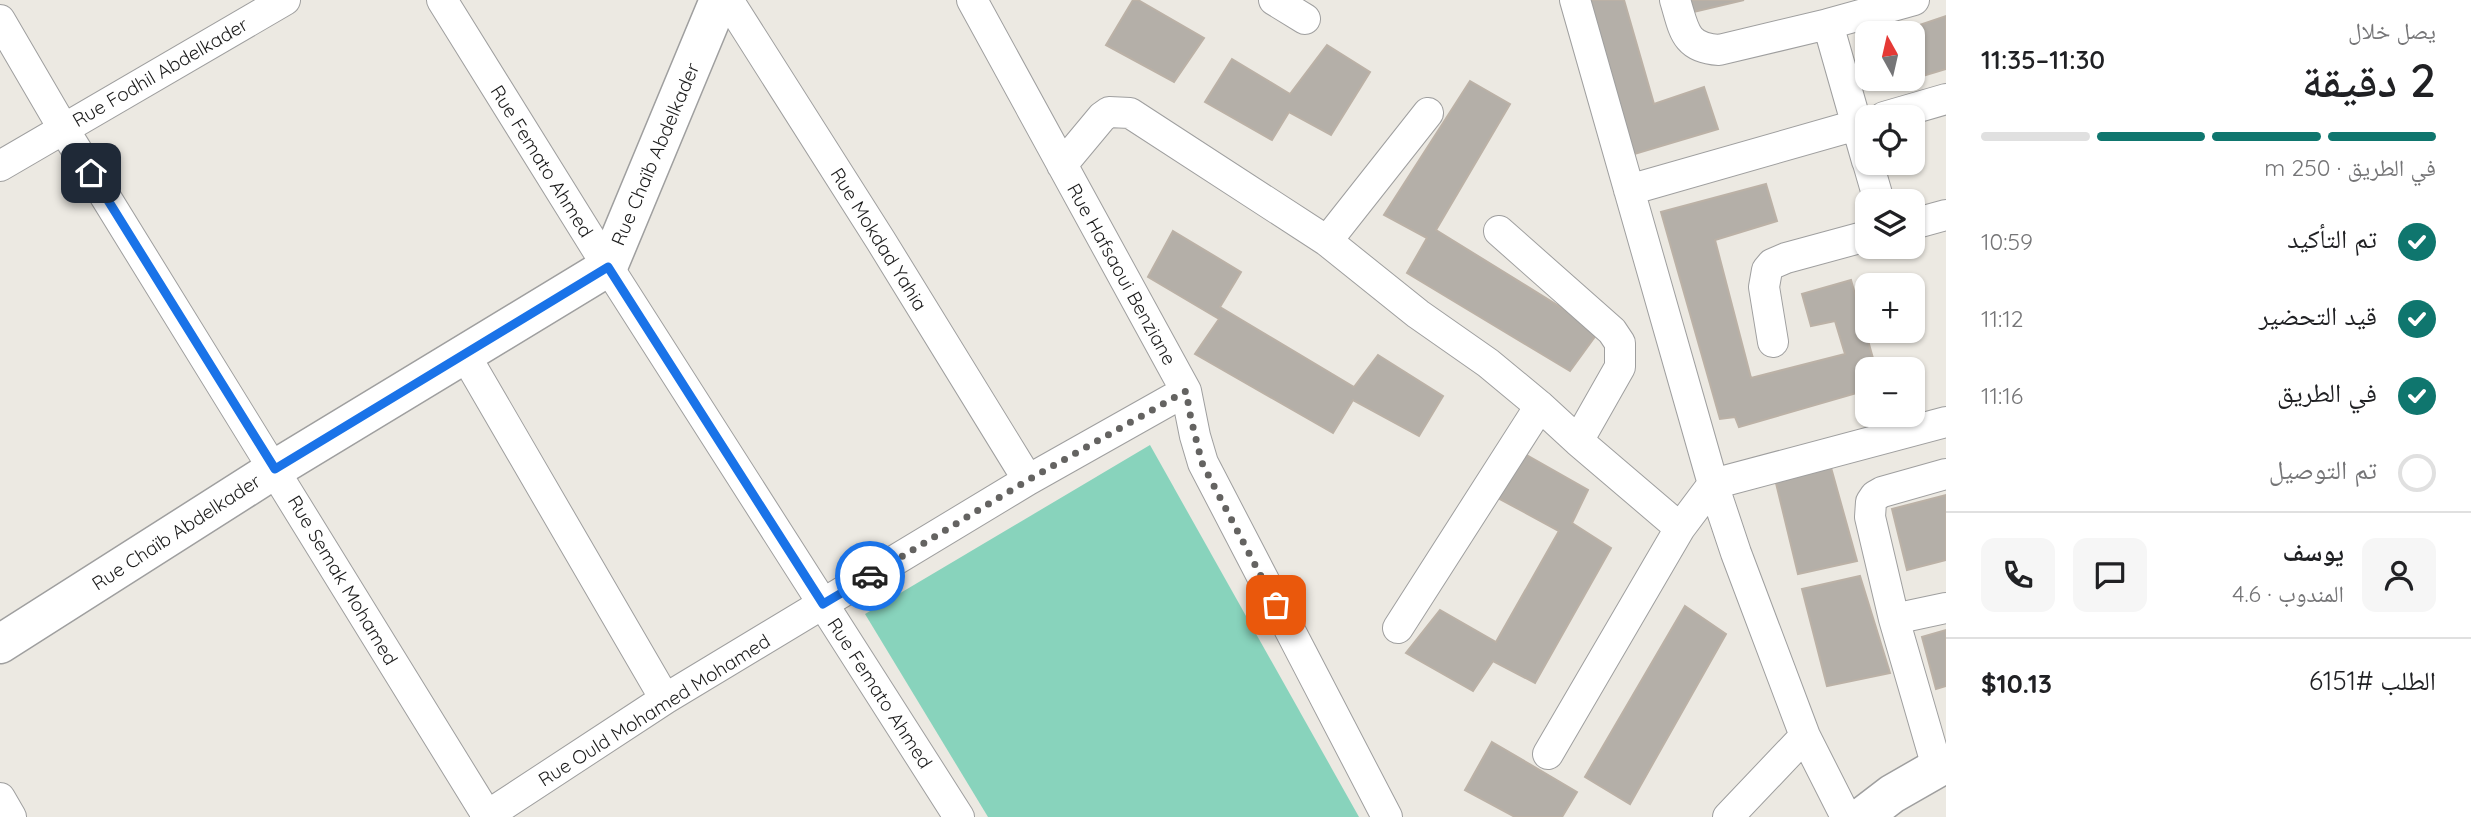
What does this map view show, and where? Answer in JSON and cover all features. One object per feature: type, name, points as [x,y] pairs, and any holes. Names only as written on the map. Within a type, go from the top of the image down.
[{"type":"street","name":"Rue Fodhil Abdelkader","points":[[0,166],[285,0]]},
{"type":"street","name":"Rue Femato Ahmed","points":[[442,0],[608,267],[959,817]]},
{"type":"street","name":"Rue Chaïb Abdelkader","points":[[0,644],[275,469],[608,267],[719,0]]},
{"type":"street","name":"Rue Mokdad Yahia","points":[[728,0],[874,229],[1028,480]]},
{"type":"street","name":"Rue Hafsaoui Benziane","points":[[972,0],[1186,391],[1202,463],[1387,817]]},
{"type":"street","points":[[1274,0],[1305,19]]},
{"type":"street","points":[[1575,0],[1713,484],[1805,736],[1846,817]]},
{"type":"street","points":[[1675,0],[1690,42],[1719,50],[1914,0]]},
{"type":"street","name":"Rue Semak Mohamed","points":[[0,20],[63,128],[487,817]]},
{"type":"street","points":[[1828,24],[1862,105]]},
{"type":"street","points":[[1925,105],[1946,99]]},
{"type":"street","points":[[1062,165],[1102,117],[1109,112],[1130,113],[1327,241],[1418,314],[1488,363],[1680,527]]},
{"type":"street","points":[[1327,241],[1428,113]]},
{"type":"street","points":[[1629,190],[1855,125]]},
{"type":"street","points":[[1925,221],[1946,215]]},
{"type":"street","points":[[1499,231],[1612,331],[1620,343],[1620,367],[1578,441]]},
{"type":"street","points":[[1773,342],[1764,286],[1764,277],[1772,264],[1855,239]]},
{"type":"street","points":[[465,355],[666,699]]},
{"type":"street","name":"Rue Ould Mohamed Mohamed","points":[[487,817],[666,699],[1028,480],[1186,391]]},
{"type":"street","points":[[1398,628],[1540,406]]},
{"type":"street","points":[[1548,754],[1680,527],[1713,484],[1946,422]]},
{"type":"street","points":[[1862,817],[1892,794],[1942,765],[1894,619],[1871,527],[1871,502],[1882,492],[1946,474]]},
{"type":"street","points":[[1894,619],[1946,608]]},
{"type":"street","points":[[1728,817],[1805,736]]},
{"type":"street","points":[[0,798],[11,817]]},
{"type":"green space","points":[[1150,445],[1359,817],[988,817],[865,614]]},
{"type":"building","points":[[1133,0],[1138,0],[1204,38],[1174,82],[1106,45]]},
{"type":"building","points":[[1587,0],[1624,0],[1654,104],[1704,87],[1718,129],[1631,155]]},
{"type":"building","points":[[1685,0],[1744,0],[1689,13]]},
{"type":"building","points":[[1946,16],[1946,69],[1925,75],[1925,23]]},
{"type":"building","points":[[1327,45],[1370,72],[1331,135],[1289,112],[1272,140],[1205,102],[1232,59],[1290,94]]},
{"type":"building","points":[[1470,81],[1510,104],[1436,230],[1599,331],[1570,371],[1407,273],[1427,238],[1384,215]]},
{"type":"building","points":[[1766,184],[1777,221],[1715,240],[1751,378],[1845,354],[1835,321],[1811,326],[1802,294],[1851,280],[1855,294],[1855,343],[1869,343],[1873,357],[1855,357],[1855,393],[1739,427],[1735,417],[1720,419],[1661,212]]},
{"type":"building","points":[[1173,231],[1241,272],[1220,307],[1354,387],[1378,355],[1443,396],[1419,436],[1353,400],[1333,433],[1195,354],[1219,319],[1148,277]]},
{"type":"building","points":[[1523,453],[1588,490],[1572,523],[1611,548],[1535,683],[1493,661],[1473,691],[1406,653],[1440,610],[1496,642],[1559,531],[1498,498]]},
{"type":"building","points":[[1830,464],[1857,561],[1798,574],[1775,479]]},
{"type":"building","points":[[1946,495],[1946,560],[1907,570],[1892,509]]},
{"type":"building","points":[[1860,576],[1890,673],[1827,686],[1802,589]]},
{"type":"building","points":[[1685,606],[1726,634],[1630,804],[1585,777]]},
{"type":"building","points":[[1946,630],[1946,686],[1936,689],[1922,637]]},
{"type":"building","points":[[1492,742],[1577,792],[1562,817],[1515,817],[1465,790]]},
{"type":"way so far","points":[[870,576],[1028,480],[1186,391],[1202,463],[1276,605]]},
{"type":"route","points":[[91,173],[275,469],[608,267],[823,604],[870,576]]}]
